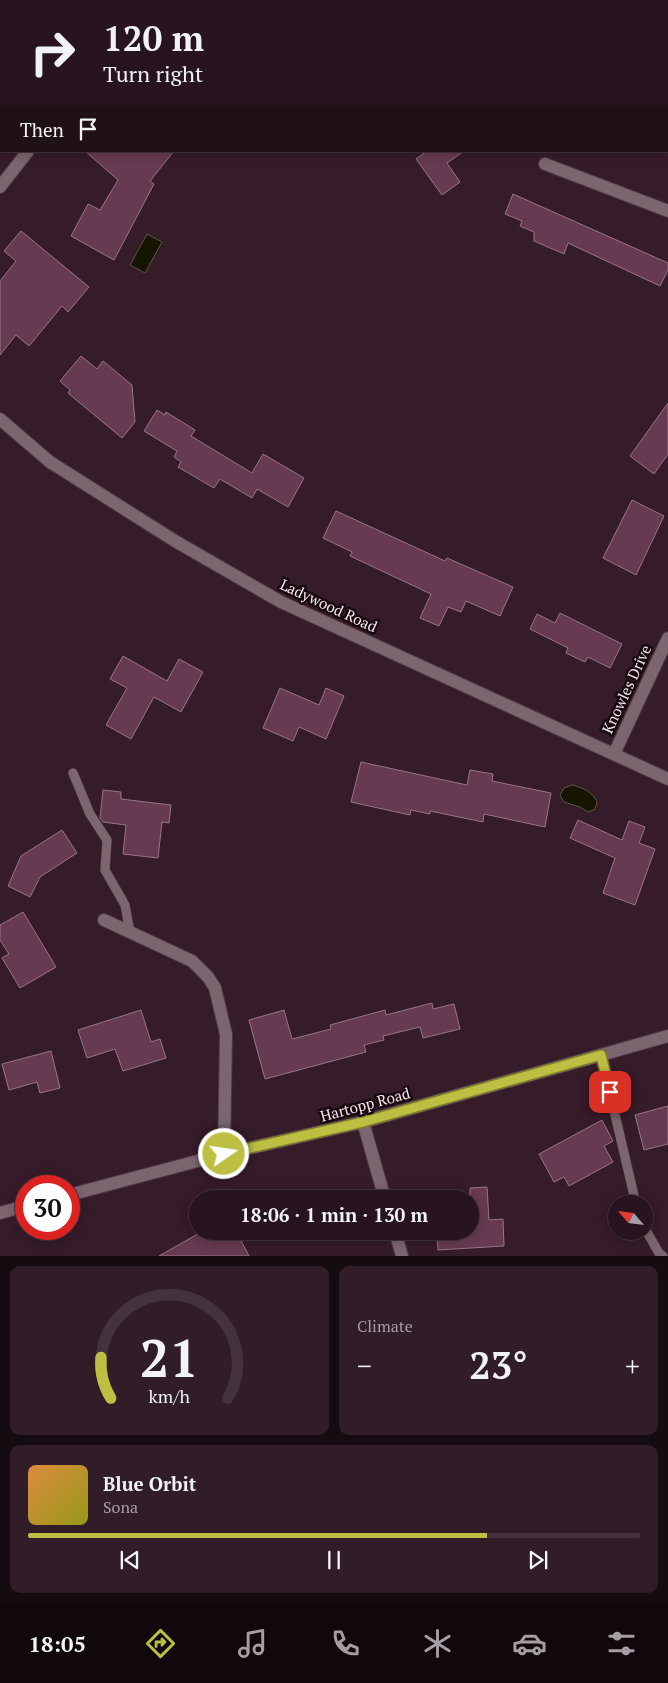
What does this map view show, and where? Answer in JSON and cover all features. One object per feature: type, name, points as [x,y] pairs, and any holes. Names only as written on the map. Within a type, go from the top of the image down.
[{"type":"street","points":[[0,187],[27,152]]},
{"type":"street","points":[[545,164],[668,211]]},
{"type":"street","name":"Ladywood Road","points":[[0,419],[50,462],[175,541],[281,602],[668,779]]},
{"type":"street","name":"Knowles Drive","points":[[614,754],[668,638]]},
{"type":"street","points":[[104,920],[192,961],[216,988],[226,1034],[224,1154]]},
{"type":"street","name":"Hartopp Road","points":[[80,1192],[224,1154],[363,1122],[668,1036]]},
{"type":"street","points":[[363,1122],[382,1190]]},
{"type":"street","points":[[0,1213],[15,1209]]},
{"type":"street","points":[[398,1240],[402,1256]]},
{"type":"lane","points":[[74,773],[90,814],[107,840],[105,870],[125,905],[130,932]]},
{"type":"lane","points":[[601,1055],[634,1195]]},
{"type":"lane","points":[[652,1240],[663,1256]]},
{"type":"shaded area","points":[[147,234],[162,242],[145,273],[130,265]]},
{"type":"shaded area","points":[[572,785],[593,795],[597,802],[595,809],[588,812],[580,807],[564,802],[560,795],[564,788]]},
{"type":"building","points":[[86,152],[173,152],[150,181],[154,184],[114,260],[71,236],[88,204],[100,210],[118,180]]},
{"type":"building","points":[[426,152],[463,152],[447,163],[460,182],[442,195],[416,159]]},
{"type":"building","points":[[513,194],[668,263],[668,270],[660,286],[568,243],[564,254],[534,241],[534,232],[520,226],[522,221],[505,214]]},
{"type":"building","points":[[21,231],[89,287],[68,312],[62,306],[29,346],[16,335],[0,355],[0,281],[16,261],[4,251]]},
{"type":"building","points":[[81,356],[97,369],[103,361],[132,385],[135,422],[122,438],[68,393],[70,390],[60,381]]},
{"type":"building","points":[[668,403],[668,454],[654,474],[630,456]]},
{"type":"building","points":[[157,410],[165,415],[166,412],[195,430],[191,436],[252,473],[263,454],[304,478],[288,507],[257,489],[252,498],[220,479],[214,488],[178,467],[181,462],[174,457],[177,451],[144,431]]},
{"type":"building","points":[[632,500],[664,516],[636,575],[603,558]]},
{"type":"building","points":[[336,511],[445,561],[447,558],[513,587],[500,616],[466,601],[461,612],[448,607],[439,626],[420,618],[431,594],[350,556],[352,552],[323,538]]},
{"type":"building","points":[[560,613],[622,644],[610,668],[588,657],[585,662],[566,653],[568,648],[530,629],[537,614],[555,623]]},
{"type":"building","points":[[123,656],[167,681],[179,659],[203,672],[181,712],[154,697],[131,739],[106,725],[127,688],[110,679]]},
{"type":"building","points":[[280,688],[319,705],[326,688],[344,696],[326,739],[299,727],[293,741],[263,728]]},
{"type":"building","points":[[361,762],[467,785],[470,770],[493,774],[492,781],[551,793],[545,827],[484,814],[483,822],[430,811],[430,814],[411,810],[410,815],[351,802]]},
{"type":"building","points":[[103,790],[121,792],[121,799],[171,805],[169,823],[162,822],[158,858],[123,854],[126,825],[103,822],[100,818]]},
{"type":"building","points":[[578,820],[622,840],[629,821],[645,827],[639,843],[655,849],[635,905],[603,893],[615,858],[570,838]]},
{"type":"building","points":[[62,830],[77,853],[40,877],[30,897],[8,886],[21,856]]},
{"type":"building","points":[[23,912],[56,967],[20,988],[2,958],[9,954],[0,940],[0,925]]},
{"type":"building","points":[[432,1003],[433,1009],[454,1004],[460,1029],[423,1038],[420,1027],[383,1036],[384,1040],[364,1045],[366,1052],[265,1079],[249,1020],[284,1010],[292,1039],[331,1029],[330,1025],[385,1010],[386,1015]]},
{"type":"building","points":[[141,1010],[151,1042],[160,1039],[166,1058],[123,1071],[115,1049],[87,1058],[78,1030]]},
{"type":"building","points":[[51,1051],[60,1088],[40,1093],[37,1082],[9,1090],[2,1064]]},
{"type":"building","points":[[668,1106],[668,1144],[644,1150],[635,1115]]},
{"type":"building","points":[[602,1120],[613,1141],[604,1146],[613,1162],[569,1186],[564,1177],[554,1182],[539,1154]]},
{"type":"building","points":[[487,1187],[489,1220],[503,1219],[504,1246],[438,1250],[437,1240],[479,1240],[479,1190],[470,1190],[470,1188]]},
{"type":"building","points":[[189,1239],[241,1240],[249,1256],[159,1256]]},
{"type":"route","points":[[224,1154],[363,1122],[601,1055],[610,1092]]}]
